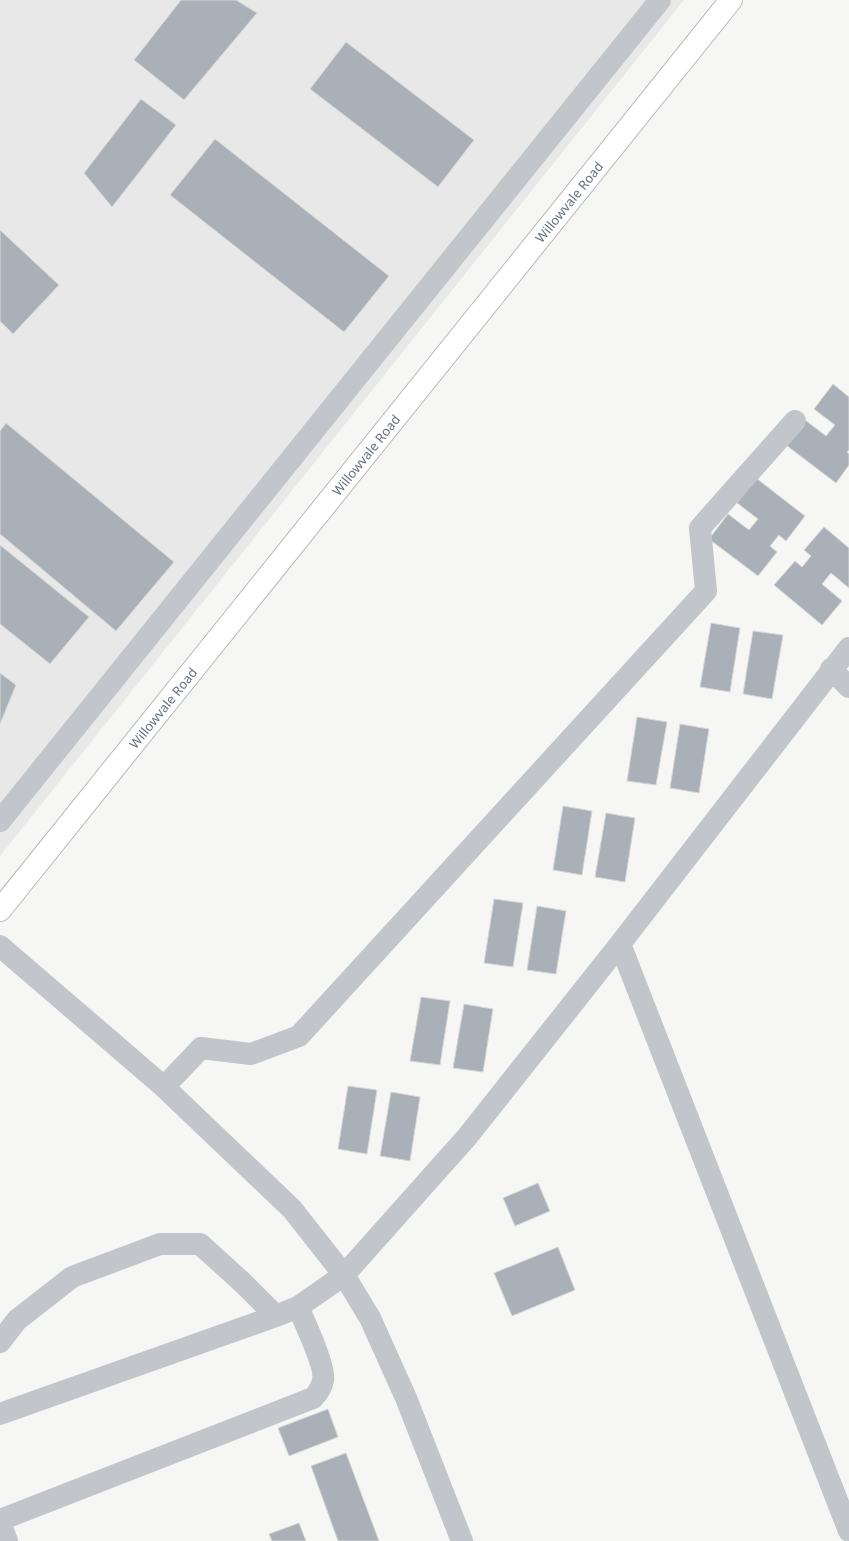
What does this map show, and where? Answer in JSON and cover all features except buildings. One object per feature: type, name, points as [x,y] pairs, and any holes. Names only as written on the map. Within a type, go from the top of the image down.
[{"type":"main road","name":"Willowvale Road","points":[[0,910],[731,0]]},
{"type":"street","points":[[0,821],[660,0]]},
{"type":"street","points":[[164,1087],[201,1048],[251,1054],[299,1036],[706,591],[700,528],[795,421]]},
{"type":"street","points":[[0,1414],[276,1316],[298,1307],[344,1275],[467,1137],[620,944],[849,648]]},
{"type":"street","points":[[831,670],[849,687]]},
{"type":"street","points":[[620,944],[849,1531]]},
{"type":"street","points":[[0,946],[164,1087],[292,1209],[344,1275],[370,1318],[406,1398],[462,1541]]},
{"type":"street","points":[[0,1342],[17,1320],[72,1277],[160,1244],[200,1244],[244,1283],[276,1316]]},
{"type":"street","points":[[7,1541],[0,1521],[313,1398],[320,1390],[324,1379],[322,1367],[298,1307]]},
{"type":"shaded area","points":[[0,0],[684,0],[0,856]]}]
